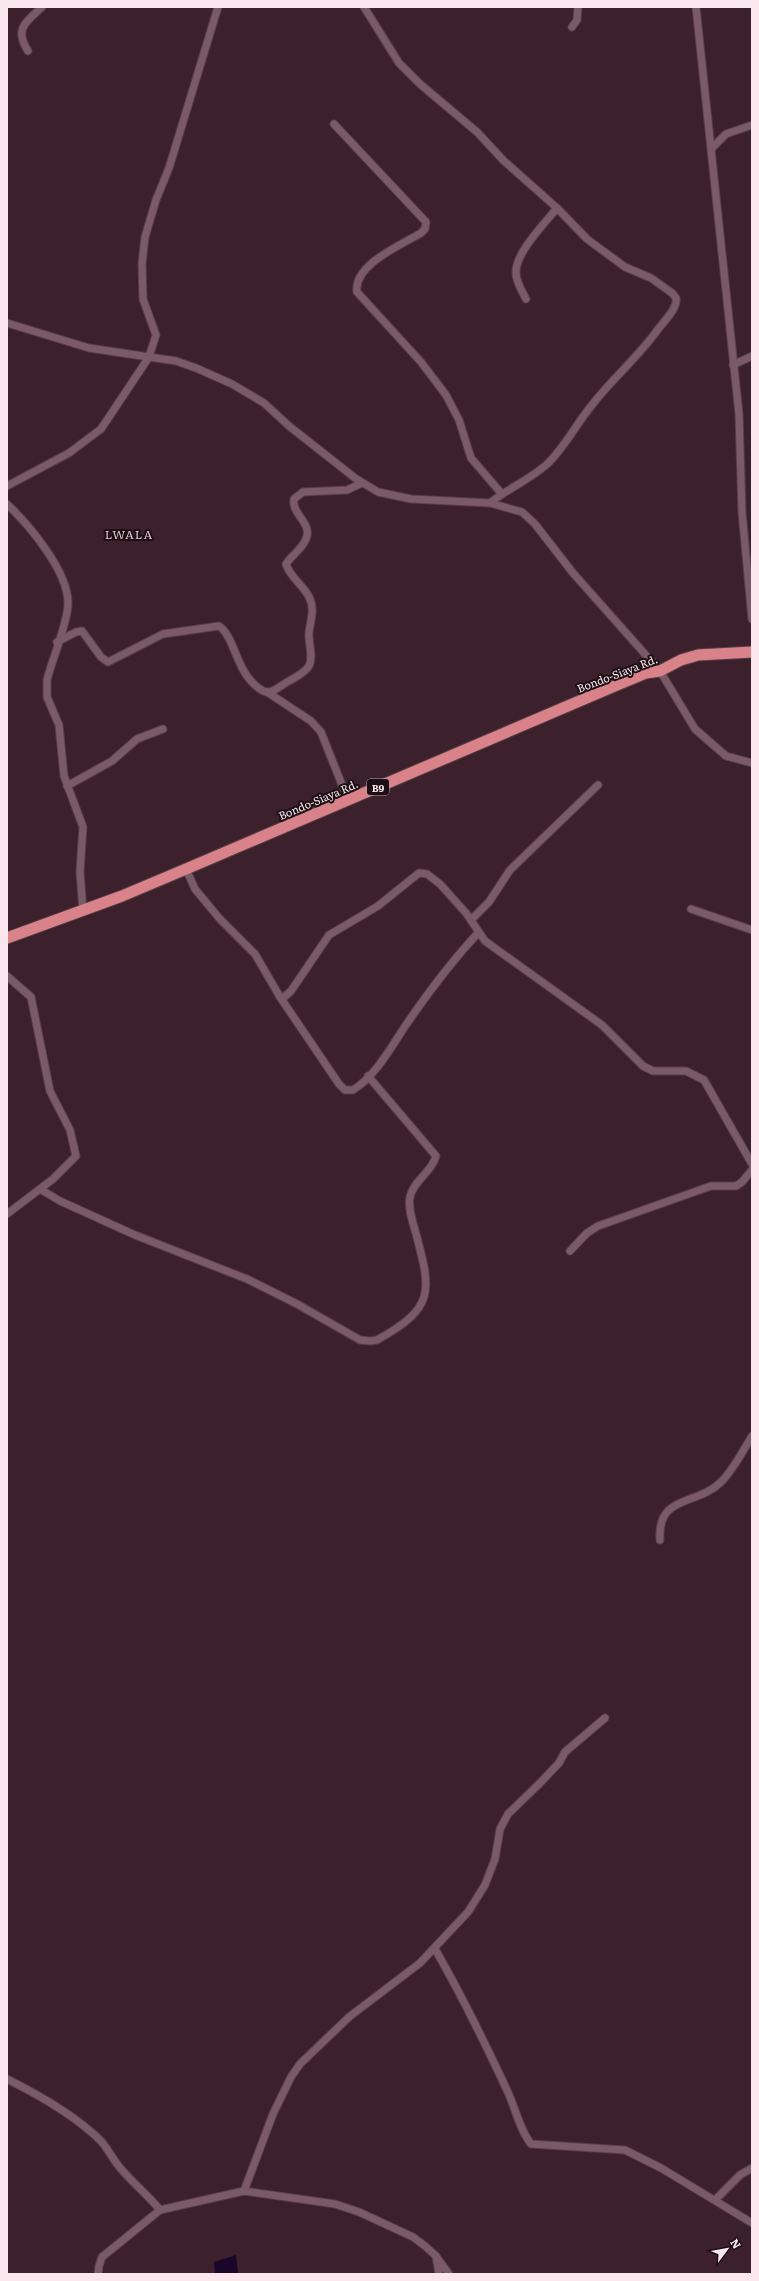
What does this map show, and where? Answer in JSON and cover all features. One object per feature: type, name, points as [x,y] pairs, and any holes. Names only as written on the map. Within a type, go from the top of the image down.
[{"type":"highway","name":"Bondo-Siaya Rd.","points":[[7,938],[83,911],[186,869],[646,673],[660,671],[681,660],[698,655],[752,652]]},
{"type":"street","points":[[28,51],[21,38],[21,31],[42,7]]},
{"type":"street","points":[[7,486],[69,453],[101,429],[149,357],[156,335],[143,299],[142,264],[145,237],[156,200],[169,168],[218,7]]},
{"type":"street","points":[[364,7],[403,68],[477,132],[504,162],[557,208],[596,246],[625,267],[651,278],[672,292],[677,301],[635,359],[591,406],[553,458],[537,472],[490,503]]},
{"type":"street","points":[[572,27],[577,20],[578,7]]},
{"type":"street","points":[[696,7],[712,148],[740,434],[742,520],[752,619]]},
{"type":"street","points":[[334,124],[426,222],[425,229],[421,233],[367,266],[358,278],[357,292],[421,362],[446,395],[459,420],[471,458],[502,494]]},
{"type":"street","points":[[712,148],[726,134],[752,125]]},
{"type":"street","points":[[526,299],[518,284],[517,266],[533,238],[557,208]]},
{"type":"street","points":[[7,323],[89,348],[189,365],[252,395],[362,483],[378,492],[398,498],[490,503],[516,509],[527,516],[573,573],[660,671],[694,729],[726,756],[752,763]]},
{"type":"street","points":[[733,366],[752,356]]},
{"type":"street","points":[[267,692],[275,690],[303,672],[311,660],[309,634],[312,611],[311,601],[289,572],[286,564],[307,537],[307,528],[294,507],[294,499],[303,492],[347,490],[362,483]]},
{"type":"street","points":[[7,504],[35,535],[64,584],[68,604],[47,680],[46,692],[59,725],[61,761],[67,786],[83,831],[80,872],[83,911]]},
{"type":"street","points":[[57,642],[76,632],[82,632],[101,657],[108,662],[169,632],[219,626],[226,633],[239,665],[256,687],[267,692],[311,721],[321,732],[348,800]]},
{"type":"street","points":[[67,786],[112,761],[137,739],[163,729]]},
{"type":"street","points":[[471,920],[489,902],[510,870],[598,785]]},
{"type":"street","points":[[186,869],[195,889],[219,918],[255,954],[280,997],[345,1090],[353,1090],[368,1076],[383,1058],[439,977],[478,933]]},
{"type":"street","points":[[280,997],[286,996],[291,991],[323,942],[333,932],[378,906],[419,873],[427,874],[440,884],[471,920],[478,933],[492,948],[602,1025],[648,1069],[686,1071],[704,1080],[752,1164]]},
{"type":"street","points":[[691,909],[752,930]]},
{"type":"street","points":[[7,976],[31,997],[50,1091],[68,1126],[76,1149],[76,1156],[74,1160],[40,1189],[7,1214]]},
{"type":"street","points":[[40,1189],[60,1201],[135,1235],[247,1279],[297,1304],[360,1340],[370,1342],[377,1340],[414,1316],[424,1298],[427,1287],[426,1271],[412,1218],[410,1196],[436,1156],[368,1076]]},
{"type":"street","points":[[570,1251],[587,1233],[598,1226],[711,1186],[736,1186],[742,1182],[752,1170]]},
{"type":"street","points":[[660,1540],[659,1528],[664,1514],[676,1505],[703,1494],[721,1483],[752,1436]]},
{"type":"street","points":[[244,2191],[273,2114],[291,2077],[300,2064],[349,2017],[435,1949],[468,1912],[485,1885],[495,1859],[500,1830],[508,1814],[545,1778],[566,1752],[605,1718]]},
{"type":"street","points":[[435,1949],[456,1984],[507,2089],[518,2115],[522,2131],[531,2144],[625,2150],[715,2200],[752,2223]]},
{"type":"street","points":[[7,2079],[57,2107],[94,2135],[109,2151],[120,2168],[160,2210]]},
{"type":"street","points":[[715,2200],[740,2175],[752,2168]]},
{"type":"street","points":[[98,2274],[98,2266],[102,2257],[160,2210],[244,2191],[335,2204],[359,2212],[413,2237],[435,2255],[449,2274]]},
{"type":"street","points":[[435,2255],[439,2274]]},
{"type":"shaded area","points":[[236,2255],[238,2273],[215,2274],[214,2262]]},
{"type":"district","name":"LWALA","points":[[129,534]]}]
